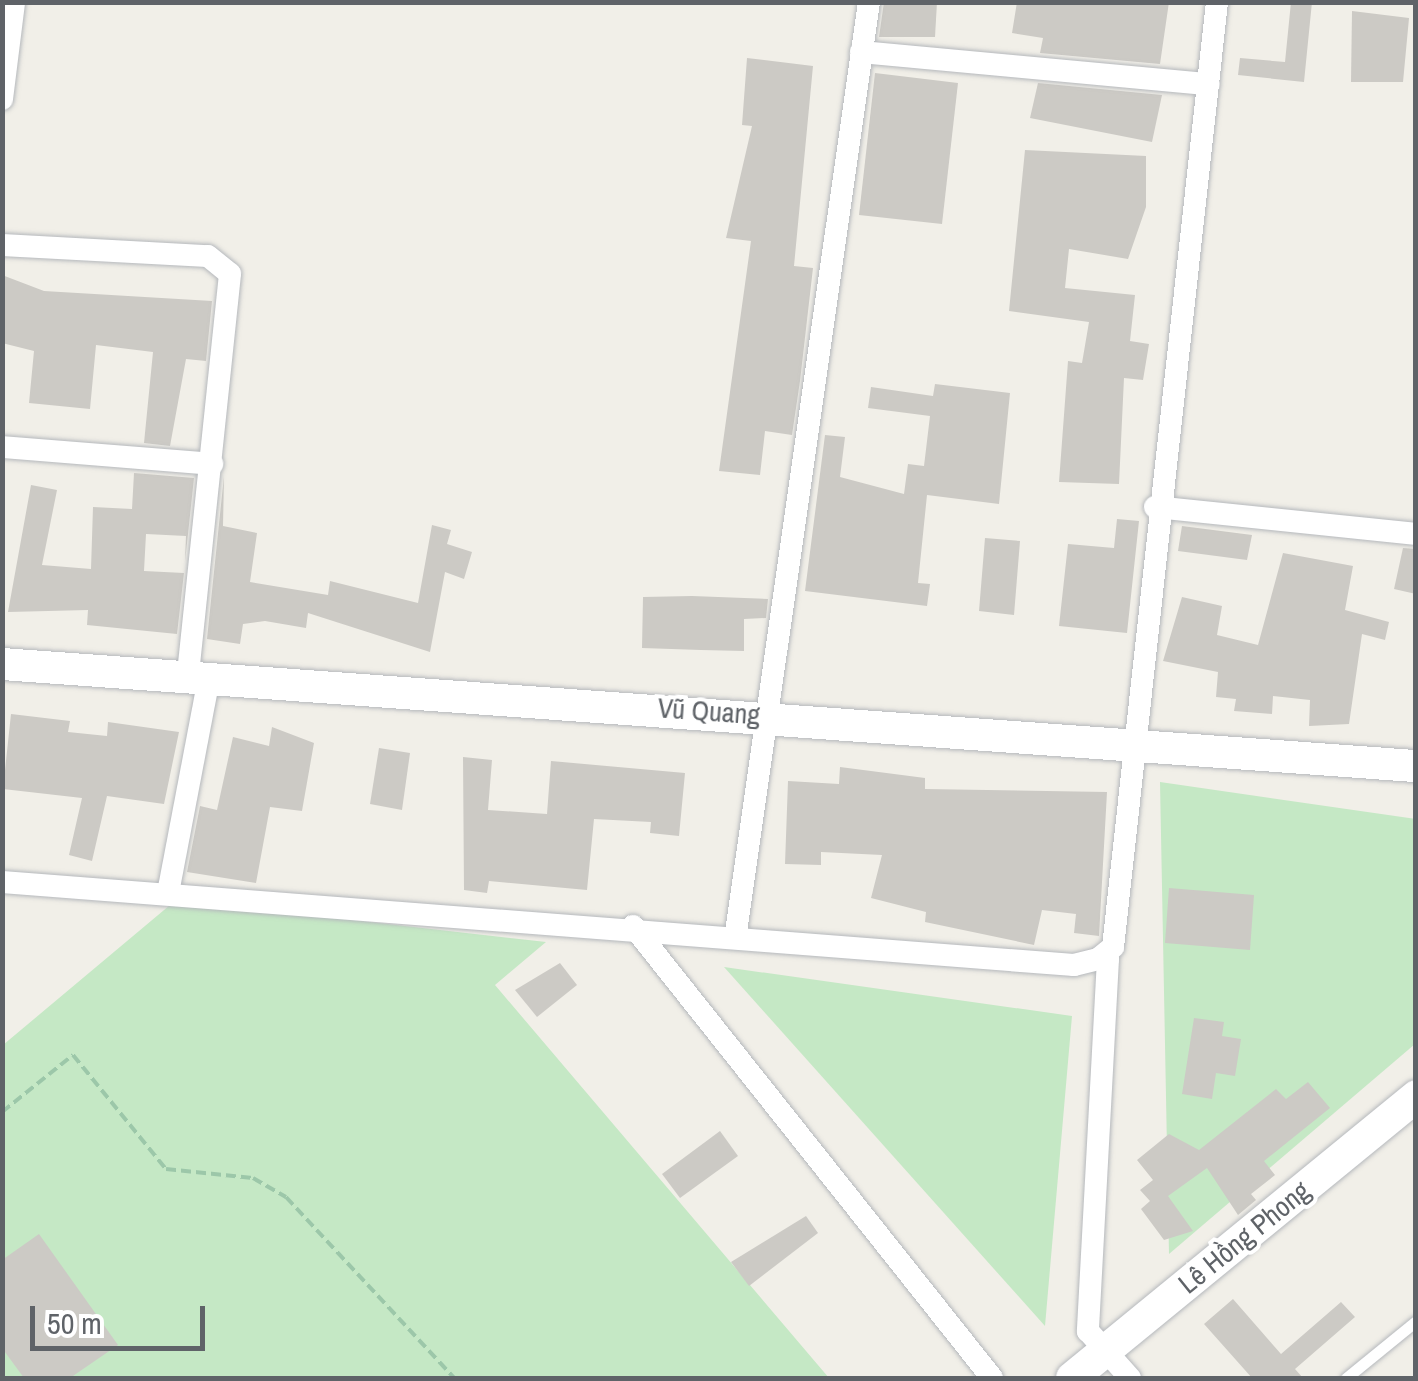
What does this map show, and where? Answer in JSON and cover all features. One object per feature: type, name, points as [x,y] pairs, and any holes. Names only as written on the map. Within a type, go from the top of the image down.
[{"type":"main road","name":"Vũ Quang","points":[[2,664],[1135,740],[1416,766]]},
{"type":"main road","name":"Lê Hồng Phong","points":[[1072,1378],[1416,1096]]},
{"type":"street","points":[[2,99],[14,2]]},
{"type":"street","points":[[736,932],[869,2]]},
{"type":"street","points":[[1098,960],[1113,947],[1155,507],[1217,2]]},
{"type":"street","points":[[861,52],[1209,84]]},
{"type":"street","points":[[2,245],[225,264],[233,284],[212,464],[199,678],[168,893]]},
{"type":"street","points":[[2,447],[212,464]]},
{"type":"street","points":[[1155,507],[1416,534]]},
{"type":"street","points":[[2,882],[736,932],[1074,965],[1108,960],[1088,1331],[1102,1354],[1130,1378]]},
{"type":"street","points":[[634,926],[992,1378]]},
{"type":"lane","points":[[1346,1378],[1416,1322]]},
{"type":"path","points":[[2,1112],[73,1055],[166,1169],[253,1178],[286,1197],[454,1378]]},
{"type":"green space","points":[[1160,782],[1416,819],[1415,1044],[1169,1254]]},
{"type":"green space","points":[[176,900],[546,942],[495,985],[829,1378],[3,1378],[3,1045]]},
{"type":"green space","points":[[724,967],[1072,1016],[1045,1326]]},
{"type":"building","points":[[884,2],[937,2],[935,37],[879,37]]},
{"type":"building","points":[[1017,2],[1169,2],[1160,64],[1040,53],[1043,38],[1012,33]]},
{"type":"building","points":[[1291,2],[1312,2],[1304,82],[1238,75],[1240,58],[1285,62]]},
{"type":"building","points":[[1352,11],[1409,18],[1403,82],[1351,82]]},
{"type":"building","points":[[747,58],[813,66],[794,266],[813,268],[800,381],[792,435],[765,431],[760,475],[719,471],[751,241],[726,238],[752,126],[742,125]]},
{"type":"building","points":[[875,73],[958,83],[942,224],[859,215]]},
{"type":"building","points":[[1038,83],[1162,95],[1152,142],[1030,118]]},
{"type":"building","points":[[1025,150],[1146,156],[1146,207],[1128,259],[1069,249],[1065,288],[1135,295],[1130,341],[1149,344],[1143,380],[1124,378],[1119,484],[1059,482],[1068,361],[1082,363],[1089,322],[1009,311]]},
{"type":"building","points":[[2,275],[44,291],[212,301],[206,361],[186,359],[170,446],[144,443],[153,352],[96,345],[90,409],[29,403],[34,351],[2,343]]},
{"type":"building","points":[[935,384],[1010,393],[999,504],[927,495],[918,583],[930,584],[927,606],[805,591],[825,435],[845,437],[840,477],[904,494],[908,464],[924,466],[930,416],[868,408],[871,387],[933,396]]},
{"type":"building","points":[[134,473],[194,478],[185,562],[186,536],[146,534],[144,571],[184,573],[177,634],[87,625],[88,610],[8,612],[31,485],[57,490],[42,565],[91,569],[93,507],[132,509]]},
{"type":"building","points":[[224,476],[223,526],[257,533],[250,582],[328,595],[330,581],[418,603],[432,525],[451,530],[447,544],[472,552],[464,579],[445,572],[430,652],[308,613],[306,628],[265,621],[243,624],[240,644],[207,639]]},
{"type":"building","points":[[1117,519],[1139,521],[1127,633],[1059,626],[1068,544],[1114,548]]},
{"type":"building","points":[[1182,526],[1252,535],[1247,560],[1178,551]]},
{"type":"building","points":[[985,538],[1020,541],[1014,615],[979,611]]},
{"type":"building","points":[[1403,548],[1416,549],[1416,594],[1394,589]]},
{"type":"building","points":[[1283,553],[1353,566],[1345,610],[1389,622],[1385,640],[1362,634],[1349,724],[1309,726],[1310,700],[1273,696],[1272,714],[1234,711],[1236,699],[1216,697],[1218,672],[1163,661],[1182,597],[1222,606],[1217,635],[1258,645]]},
{"type":"building","points":[[643,597],[768,599],[766,618],[744,619],[744,651],[642,648]]},
{"type":"building","points":[[11,714],[70,721],[68,732],[107,736],[108,722],[179,732],[164,804],[107,796],[92,861],[69,855],[82,798],[3,789]]},
{"type":"building","points":[[272,727],[314,743],[302,811],[270,807],[256,883],[187,872],[200,806],[217,810],[233,737],[269,746]]},
{"type":"building","points":[[379,748],[410,753],[402,810],[370,804]]},
{"type":"building","points":[[463,757],[492,760],[488,810],[547,814],[551,761],[685,773],[679,836],[650,833],[651,822],[594,819],[587,890],[489,881],[487,893],[464,890]]},
{"type":"building","points":[[840,767],[925,778],[925,789],[1107,792],[1099,936],[1074,933],[1076,914],[1042,910],[1034,945],[925,922],[926,912],[871,898],[882,855],[821,852],[821,865],[785,864],[788,781],[839,784]]},
{"type":"building","points":[[1169,888],[1254,895],[1250,950],[1165,943]]},
{"type":"building","points":[[560,963],[577,985],[537,1017],[515,990]]},
{"type":"building","points":[[1194,1018],[1224,1022],[1222,1036],[1241,1039],[1235,1076],[1216,1073],[1212,1099],[1182,1094]]},
{"type":"building","points":[[1308,1082],[1330,1108],[1264,1161],[1275,1175],[1251,1194],[1256,1200],[1238,1215],[1207,1168],[1168,1196],[1193,1231],[1164,1240],[1141,1209],[1150,1201],[1140,1190],[1153,1180],[1137,1160],[1169,1134],[1199,1150],[1276,1089],[1286,1099]]},
{"type":"building","points":[[720,1131],[738,1156],[680,1198],[662,1174]]},
{"type":"building","points":[[806,1216],[818,1233],[749,1286],[731,1262]]},
{"type":"building","points":[[39,1234],[118,1345],[70,1378],[24,1378],[2,1348],[2,1260]]},
{"type":"building","points":[[1233,1299],[1281,1354],[1341,1302],[1355,1317],[1295,1369],[1303,1378],[1252,1378],[1204,1324]]}]
